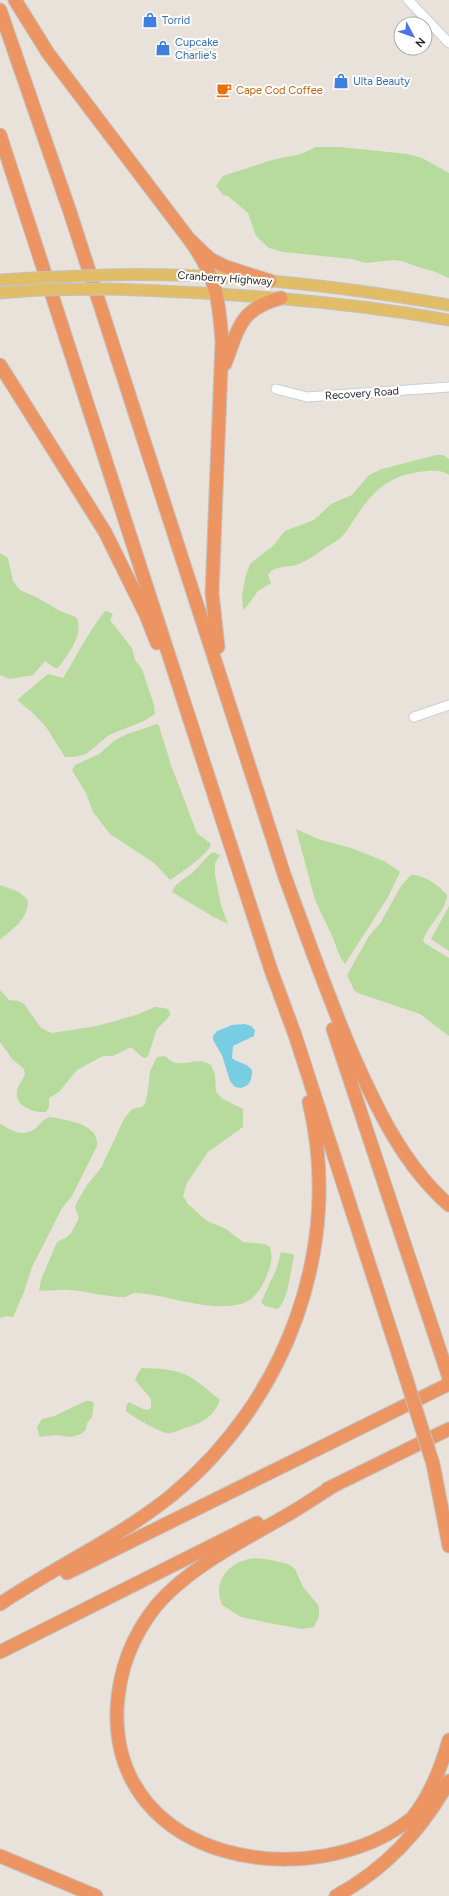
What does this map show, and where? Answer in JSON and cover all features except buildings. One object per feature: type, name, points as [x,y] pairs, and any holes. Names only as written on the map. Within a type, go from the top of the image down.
[{"type":"highway","points":[[15,0],[48,53],[204,259],[212,276],[220,310],[222,342],[212,593],[216,636],[229,704]]},
{"type":"highway","points":[[0,10],[72,220],[285,877],[317,965],[341,1028],[364,1079],[384,1118],[407,1158],[424,1179],[449,1205]]},
{"type":"highway","points":[[0,135],[271,970],[295,1036],[406,1378],[433,1464],[449,1546]]},
{"type":"highway","points":[[189,239],[210,259],[226,267],[270,281]]},
{"type":"highway","points":[[221,375],[236,334],[249,313],[263,303],[281,298]]},
{"type":"highway","points":[[0,365],[105,532],[146,616],[194,733]]},
{"type":"highway","points":[[317,965],[331,1022],[449,1378]]},
{"type":"highway","points":[[0,1604],[26,1586],[77,1558],[128,1526],[153,1509],[187,1482],[217,1453],[243,1421],[267,1384],[287,1344],[303,1299],[312,1260],[318,1217],[319,1172],[315,1133],[310,1107],[271,970]]},
{"type":"highway","points":[[0,1604],[449,1384]]},
{"type":"highway","points":[[0,1652],[449,1429]]},
{"type":"highway","points":[[186,1847],[168,1833],[148,1810],[133,1786],[124,1760],[118,1732],[118,1700],[122,1672],[128,1652],[134,1638],[150,1614],[177,1585],[216,1558],[335,1485]]},
{"type":"highway","points":[[366,1857],[402,1830],[420,1807],[438,1773],[449,1740]]},
{"type":"highway","points":[[336,1896],[370,1875],[405,1844],[425,1820],[449,1781]]},
{"type":"highway","points":[[0,1856],[96,1896]]},
{"type":"main road","name":"Cranberry Highway","points":[[0,280],[140,273],[212,276],[365,290],[449,305]]},
{"type":"main road","name":"Cranberry Highway","points":[[0,293],[38,290],[111,289],[217,293],[358,306],[449,320]]},
{"type":"street","points":[[408,0],[449,44]]},
{"type":"street","name":"Recovery Road","points":[[276,389],[307,397],[449,387]]},
{"type":"street","points":[[414,717],[449,705]]},
{"type":"green space","points":[[316,147],[340,147],[407,154],[422,158],[449,173],[449,278],[402,261],[394,260],[366,263],[351,259],[284,252],[269,248],[256,236],[248,213],[228,196],[223,195],[216,186],[223,176],[272,160],[301,154]]},
{"type":"green space","points":[[436,455],[443,455],[449,459],[449,475],[438,471],[419,472],[407,474],[388,482],[373,495],[339,539],[301,563],[280,567],[270,572],[268,575],[271,583],[258,591],[243,610],[242,597],[245,578],[250,564],[273,546],[285,531],[314,520],[331,504],[352,495],[369,475],[382,469]]},
{"type":"green space","points":[[0,553],[8,558],[13,581],[20,590],[38,598],[60,611],[76,617],[78,623],[77,637],[58,668],[55,668],[45,661],[33,675],[10,679],[0,675]]},
{"type":"green space","points":[[106,611],[113,614],[110,620],[132,648],[135,660],[142,669],[154,705],[155,714],[144,721],[109,735],[86,754],[74,757],[65,757],[46,727],[33,713],[17,700],[48,674],[63,678],[97,621]]},
{"type":"green space","points":[[157,724],[197,833],[211,844],[200,858],[170,880],[154,863],[110,834],[93,812],[86,793],[72,770],[75,765],[99,754],[115,740],[127,734]]},
{"type":"green space","points":[[296,829],[318,839],[351,848],[384,861],[400,872],[388,897],[345,964],[340,957],[333,938],[315,900]]},
{"type":"green space","points":[[213,852],[220,855],[215,863],[215,875],[221,905],[228,924],[172,892],[178,883],[193,872],[207,856]]},
{"type":"green space","points":[[411,875],[421,876],[431,881],[447,895],[444,907],[428,930],[423,942],[449,958],[449,1036],[420,1014],[358,993],[354,990],[347,975],[369,936],[381,922],[401,886]]},
{"type":"green space","points":[[0,885],[19,892],[28,900],[23,918],[0,940]]},
{"type":"green space","points":[[449,906],[449,951],[431,939]]},
{"type":"green space","points":[[0,990],[9,1000],[19,1001],[24,1004],[41,1028],[52,1033],[97,1026],[136,1015],[155,1007],[169,1010],[170,1015],[157,1029],[146,1058],[142,1057],[132,1048],[113,1056],[103,1056],[77,1070],[59,1092],[49,1098],[49,1107],[46,1112],[41,1112],[30,1110],[18,1100],[17,1090],[25,1073],[23,1068],[13,1060],[0,1042]]},
{"type":"green space","points":[[165,1056],[171,1061],[177,1063],[199,1061],[211,1065],[215,1074],[216,1092],[223,1099],[243,1109],[243,1127],[208,1152],[187,1183],[183,1196],[188,1204],[207,1221],[226,1229],[243,1242],[265,1244],[270,1247],[271,1261],[264,1282],[249,1301],[234,1305],[221,1306],[192,1303],[150,1294],[138,1293],[124,1297],[69,1290],[39,1291],[41,1280],[57,1242],[67,1237],[71,1233],[79,1218],[75,1207],[76,1204],[87,1185],[101,1168],[124,1119],[132,1109],[142,1107],[145,1104],[150,1071],[157,1057]]},
{"type":"green space","points":[[50,1117],[72,1121],[87,1128],[93,1132],[96,1138],[97,1146],[72,1196],[62,1208],[32,1267],[24,1292],[13,1317],[7,1316],[0,1318],[0,1124],[8,1129],[26,1133],[31,1132],[43,1120]]},
{"type":"green space","points":[[281,1252],[293,1254],[294,1256],[284,1300],[277,1309],[265,1306],[261,1302],[276,1270]]},
{"type":"green space","points":[[142,1368],[177,1371],[192,1378],[220,1400],[214,1412],[200,1423],[170,1433],[151,1427],[139,1420],[126,1411],[126,1406],[129,1402],[143,1409],[149,1410],[151,1407],[151,1399],[135,1380]]},
{"type":"green space","points":[[86,1401],[91,1401],[94,1403],[92,1417],[87,1423],[86,1430],[81,1434],[71,1437],[56,1435],[40,1437],[37,1429],[42,1419],[54,1416]]},
{"type":"green space","points":[[254,1558],[288,1564],[295,1569],[303,1587],[319,1606],[319,1616],[314,1627],[302,1629],[241,1617],[222,1605],[219,1596],[219,1588],[221,1580],[225,1574],[230,1568],[237,1564]]},
{"type":"water","points":[[245,1024],[251,1026],[255,1030],[254,1036],[233,1046],[232,1058],[252,1070],[252,1076],[249,1083],[241,1088],[235,1087],[230,1081],[222,1055],[213,1040],[213,1036],[217,1031],[232,1025]]},
{"type":"place","name":"Torrid","points":[[150,20]]},
{"type":"place","name":"Cupcake Charlie's","points":[[163,48]]},
{"type":"place","name":"Ulta Beauty","points":[[341,81]]},
{"type":"place","name":"Cape Cod Coffee","points":[[224,90]]}]
